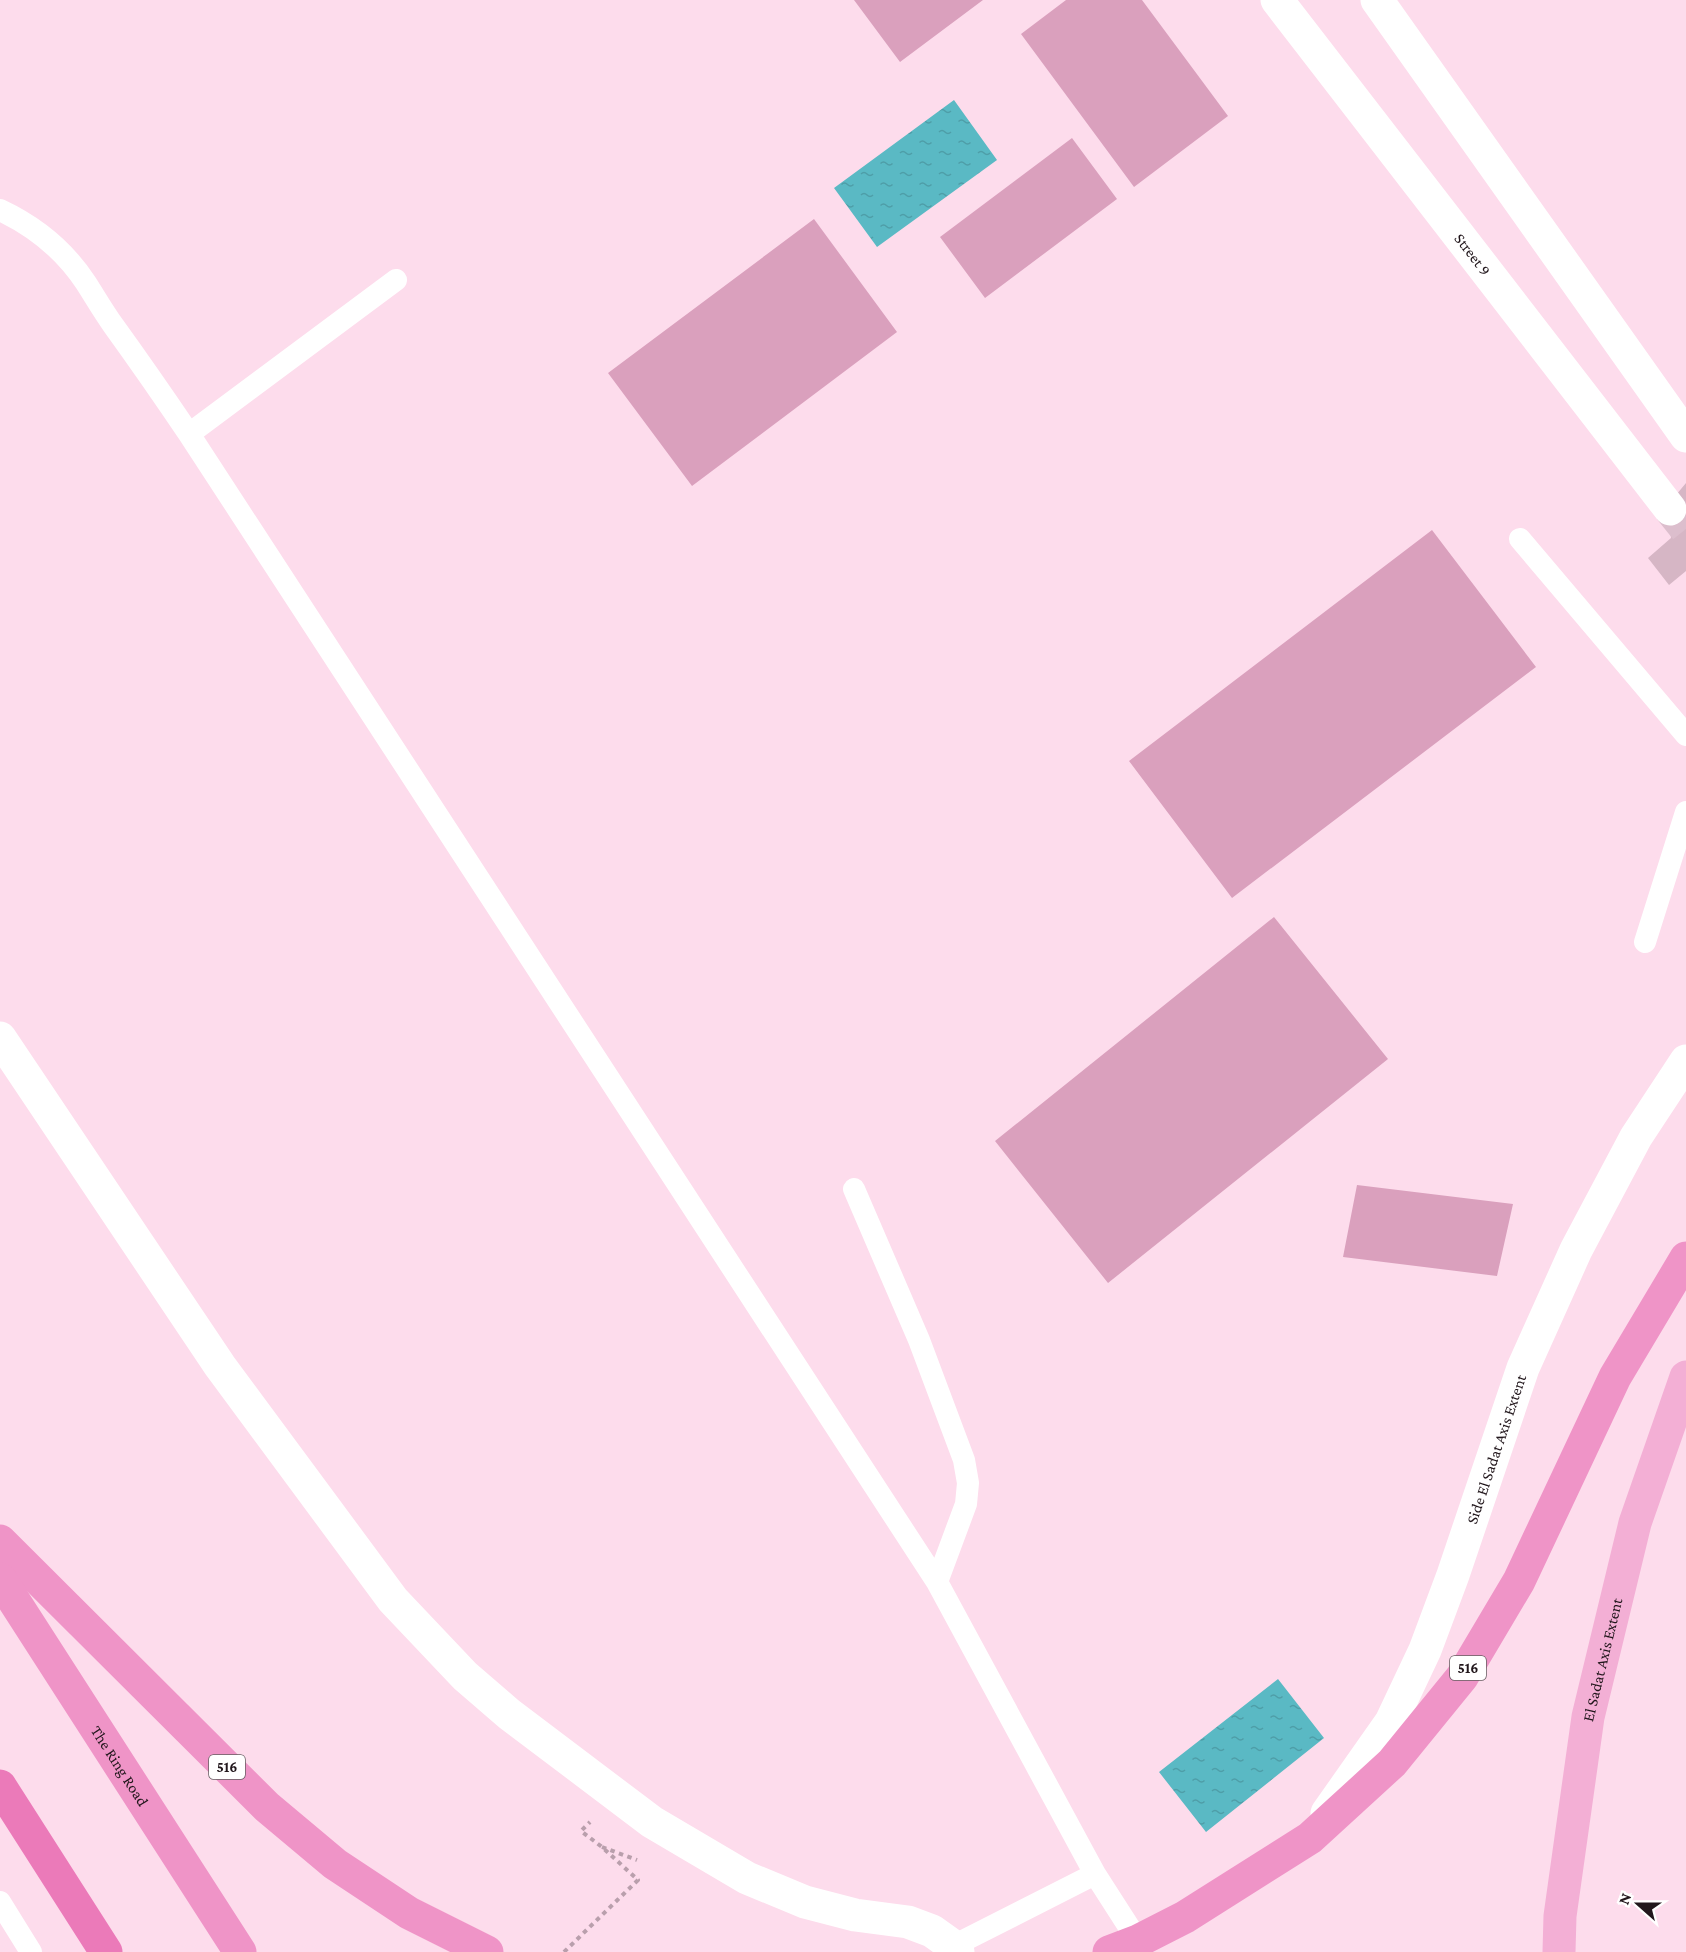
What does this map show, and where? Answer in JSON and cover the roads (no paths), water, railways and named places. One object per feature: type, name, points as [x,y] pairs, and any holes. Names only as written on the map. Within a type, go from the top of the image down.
[{"type":"highway","name":"516","points":[[1123,1947],[1185,1917],[1310,1838],[1392,1763],[1462,1677],[1520,1581],[1615,1377],[1686,1258]]},
{"type":"highway","name":"516","points":[[0,1541],[267,1806],[335,1864],[409,1913],[487,1952]]},
{"type":"highway","name":"The Ring Road","points":[[0,1579],[240,1952]]},
{"type":"highway","points":[[0,1786],[106,1952]]},
{"type":"main road","name":"El Sadat Axis Extent","points":[[1559,1952],[1560,1916],[1588,1718],[1635,1523],[1686,1377]]},
{"type":"street","name":"Street 9","points":[[1277,0],[1670,509]]},
{"type":"street","points":[[1377,0],[1686,436]]},
{"type":"street","points":[[0,1038],[220,1366],[393,1600],[465,1676],[509,1714],[652,1822],[747,1878],[805,1902],[855,1915],[908,1922],[932,1931],[955,1949]]},
{"type":"street","name":"Side El Sadat Axis Extent","points":[[1310,1838],[1391,1722],[1425,1650],[1453,1575],[1523,1368],[1566,1272],[1636,1137],[1686,1061]]},
{"type":"lane","points":[[0,210],[17,218],[46,238],[85,281],[100,307],[189,434],[937,1582],[1095,1874],[1123,1947]]},
{"type":"lane","points":[[189,434],[396,280]]},
{"type":"lane","points":[[1520,539],[1686,735]]},
{"type":"lane","points":[[1645,942],[1686,812]]},
{"type":"lane","points":[[854,1189],[919,1340],[964,1460],[968,1483],[966,1504],[937,1582]]},
{"type":"lane","points":[[955,1949],[1095,1874]]},
{"type":"lane","points":[[0,1902],[31,1952]]},
{"type":"water","points":[[954,100],[997,160],[877,247],[834,188]]},
{"type":"water","points":[[1278,1679],[1324,1738],[1206,1832],[1159,1772]]},
{"type":"tunnel","points":[[1670,509],[1686,529]]}]
